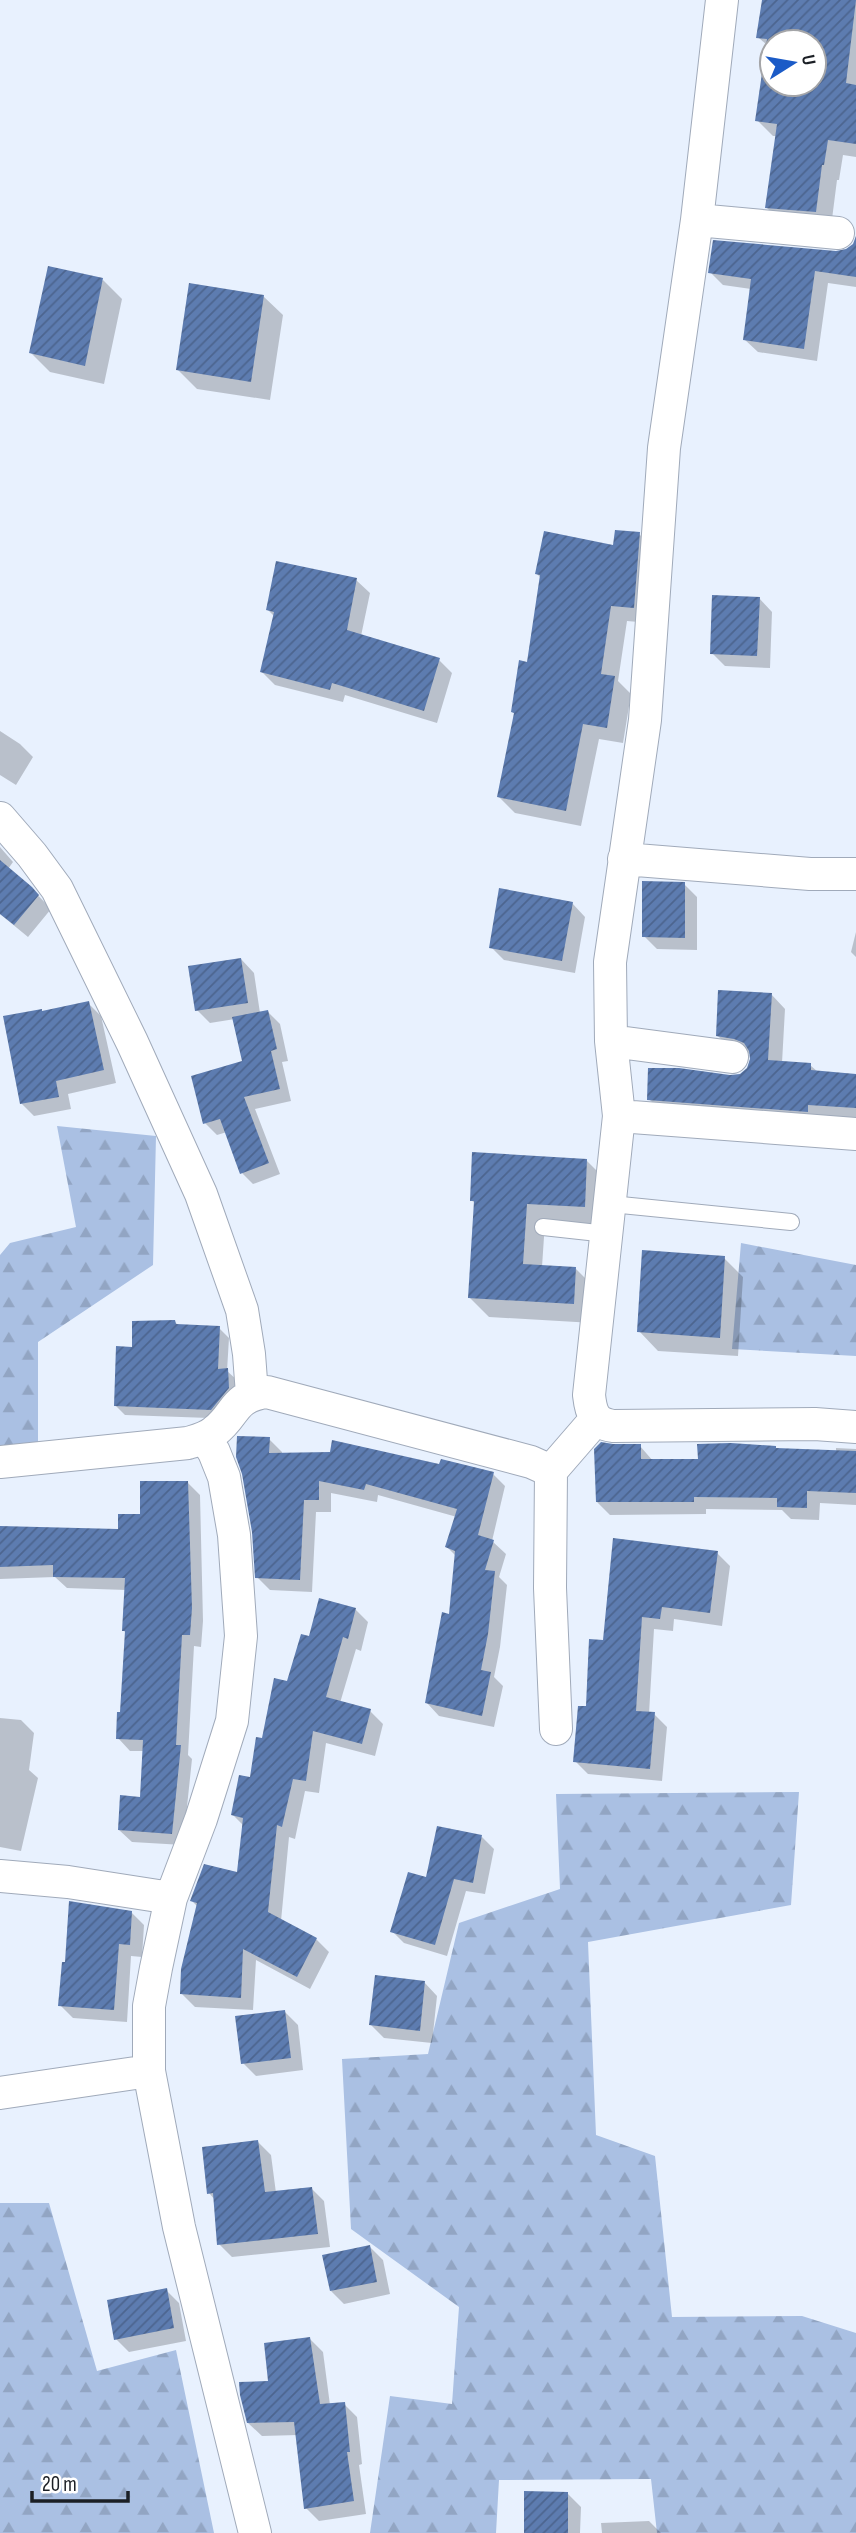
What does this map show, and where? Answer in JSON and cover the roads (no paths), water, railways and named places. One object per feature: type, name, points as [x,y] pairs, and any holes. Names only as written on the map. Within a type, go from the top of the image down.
[{"type":"street","points":[[722,0],[697,220],[664,448],[645,720],[610,962],[611,1041],[619,1116],[589,1395],[590,1409],[596,1419],[604,1424],[626,1427],[815,1424],[856,1427]]},
{"type":"street","points":[[697,220],[838,233]]},
{"type":"street","points":[[0,818],[57,889],[132,1042],[201,1194],[242,1310],[249,1354],[251,1394]]},
{"type":"street","points":[[624,859],[810,874],[856,874]]},
{"type":"street","points":[[611,1041],[732,1057]]},
{"type":"street","points":[[619,1116],[856,1134]]},
{"type":"street","points":[[0,1462],[188,1443],[205,1438],[217,1430],[232,1410],[251,1394],[267,1392],[531,1462],[551,1471]]},
{"type":"street","points":[[556,1730],[550,1588],[551,1471],[596,1419]]},
{"type":"street","points":[[205,1438],[224,1477],[234,1535],[241,1636],[232,1721],[201,1819],[171,1898],[149,2006],[149,2071],[179,2227],[255,2533]]},
{"type":"street","points":[[0,1876],[68,1882],[171,1898]]},
{"type":"street","points":[[0,2093],[149,2071]]},
{"type":"lane","points":[[543,1227],[609,1219],[791,1223]]}]
